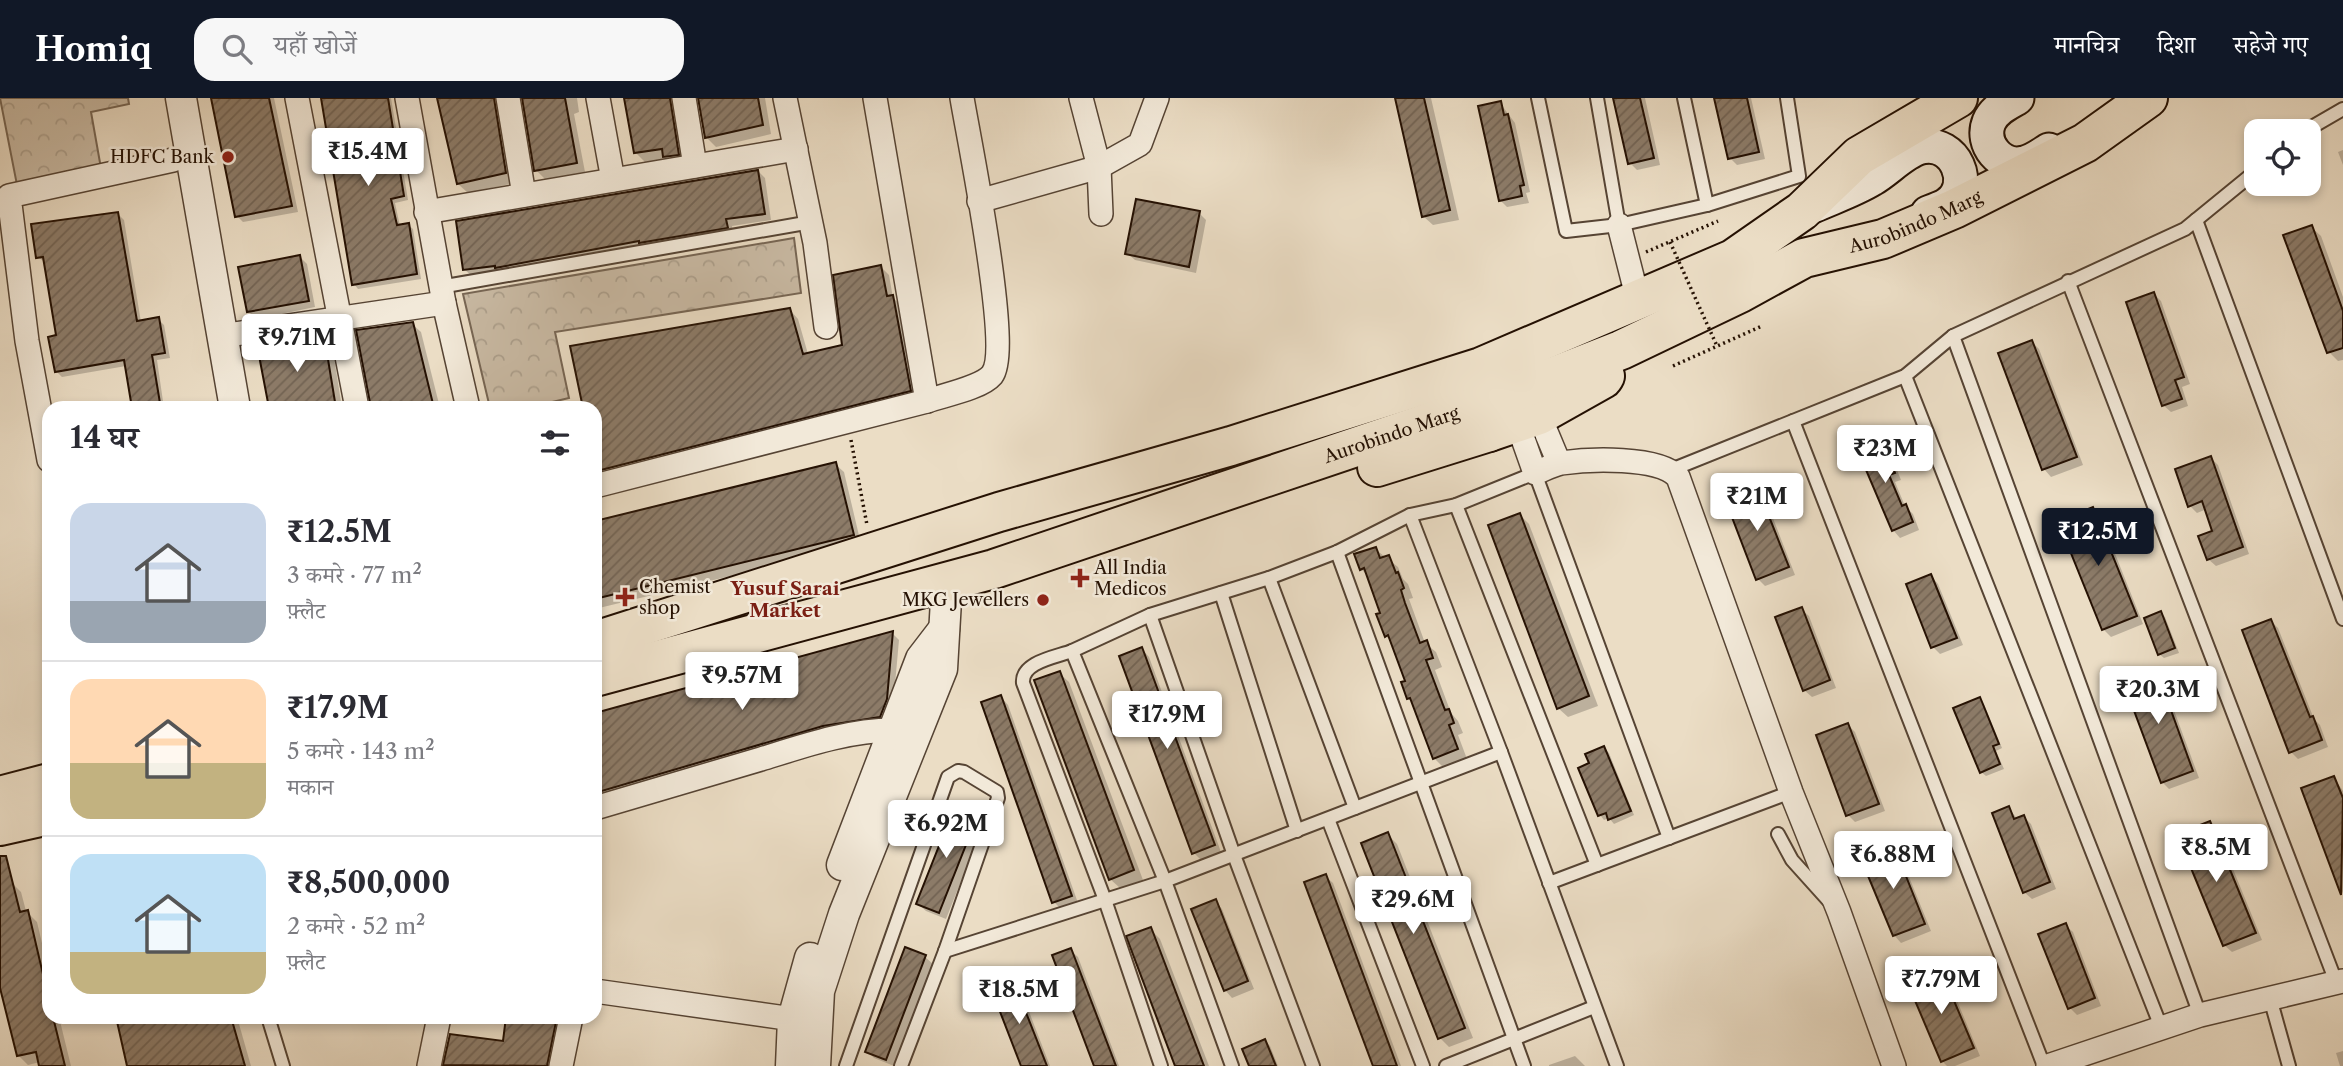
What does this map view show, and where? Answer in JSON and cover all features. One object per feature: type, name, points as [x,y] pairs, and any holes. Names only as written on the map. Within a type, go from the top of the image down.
[{"type":"highway","name":"Aurobindo Marg","points":[[602,639],[999,512],[1231,446],[1481,368],[1732,259],[1802,211],[1859,156],[1958,98]]},
{"type":"highway","name":"Aurobindo Marg","points":[[602,675],[1013,563],[1438,419],[1621,350],[1740,293],[1804,258],[1883,239],[1954,209],[2085,143],[2147,98]]},
{"type":"highway","points":[[1013,563],[1068,565],[1515,423],[1603,379],[1621,350]]},
{"type":"highway","points":[[1438,419],[1515,423]]},
{"type":"highway","points":[[0,796],[42,810]]},
{"type":"highway","points":[[0,826],[42,814]]},
{"type":"main road","points":[[2017,98],[1993,114],[1987,134],[1994,154],[2013,164],[2034,159],[2105,117],[2147,98]]},
{"type":"main road","points":[[1802,211],[1872,179],[1922,147],[1933,147],[1952,156],[1961,175],[1956,197],[1948,204],[1804,258]]},
{"type":"street","points":[[162,98],[215,401]]},
{"type":"street","points":[[181,98],[234,401]]},
{"type":"street","points":[[297,98],[356,401]]},
{"type":"street","points":[[407,98],[442,295],[466,401]]},
{"type":"street","points":[[508,98],[524,195]]},
{"type":"street","points":[[598,98],[613,180]]},
{"type":"street","points":[[684,98],[695,166]]},
{"type":"street","points":[[785,98],[811,222],[827,327]]},
{"type":"street","points":[[875,98],[928,401]]},
{"type":"street","points":[[602,484],[928,401],[982,383],[993,374],[998,360],[995,308],[962,98]]},
{"type":"street","points":[[1081,98],[1099,167],[1101,214]]},
{"type":"street","points":[[979,201],[1099,167],[1140,144],[1157,98]]},
{"type":"street","points":[[426,212],[796,149]]},
{"type":"street","points":[[42,424],[28,351],[9,196],[173,160]]},
{"type":"street","points":[[1619,225],[1638,300]]},
{"type":"street","points":[[221,336],[341,318],[442,295]]},
{"type":"street","points":[[1515,423],[1559,463]]},
{"type":"street","points":[[1515,423],[1535,473],[1559,463],[1602,461],[1648,463],[1671,470],[1678,477],[1791,792],[1839,912],[1894,1066]]},
{"type":"street","points":[[815,1066],[819,991],[844,914],[942,669],[947,583]]},
{"type":"street","points":[[791,1066],[793,1019],[829,900],[920,659],[944,629]]},
{"type":"street","points":[[602,806],[811,744],[867,732],[893,730]]},
{"type":"street","points":[[2046,1066],[2200,1015],[2340,982]]},
{"type":"street","points":[[602,992],[793,1019]]},
{"type":"street","points":[[429,1066],[438,1024]]},
{"type":"street","points":[[561,1066],[570,1024]]},
{"type":"lane","points":[[1538,98],[1566,231],[1619,225],[1707,205],[1799,176],[1787,98]]},
{"type":"lane","points":[[1597,98],[1619,225]]},
{"type":"lane","points":[[1684,98],[1707,205]]},
{"type":"lane","points":[[2321,122],[2343,109]]},
{"type":"lane","points":[[1671,470],[1905,376],[1953,336],[2185,229],[2244,181]]},
{"type":"lane","points":[[2196,220],[2339,597],[2343,619]]},
{"type":"lane","points":[[442,295],[811,222]]},
{"type":"lane","points":[[2068,281],[2340,982]]},
{"type":"lane","points":[[1953,336],[2200,1015]]},
{"type":"lane","points":[[1905,376],[2161,1027]]},
{"type":"lane","points":[[1794,421],[2046,1066]]},
{"type":"lane","points":[[1161,1066],[1105,900],[1023,683],[1022,678],[1029,667],[1072,651],[1150,615],[1269,578],[1337,552],[1410,515],[1456,505],[1535,473],[1669,838]]},
{"type":"lane","points":[[1456,505],[1597,865]]},
{"type":"lane","points":[[1410,515],[1617,1066]]},
{"type":"lane","points":[[1337,552],[1524,1066]]},
{"type":"lane","points":[[1269,578],[1355,808]]},
{"type":"lane","points":[[1222,593],[1297,831]]},
{"type":"lane","points":[[1150,615],[1234,855],[1313,1066]]},
{"type":"lane","points":[[1072,651],[1166,881],[1232,1066]]},
{"type":"lane","points":[[944,951],[1166,881],[1501,752]]},
{"type":"lane","points":[[846,1066],[948,776],[958,771],[997,792],[998,796],[901,1066]]},
{"type":"lane","points":[[1549,883],[1791,792]]},
{"type":"lane","points":[[1328,819],[1423,1066]]},
{"type":"lane","points":[[1778,834],[1792,860],[1839,912]]},
{"type":"lane","points":[[2270,998],[2289,1066]]},
{"type":"lane","points":[[1446,1066],[1594,1007]]},
{"type":"lane","points":[[270,1024],[284,1066]]},
{"type":"path","points":[[1717,346],[1670,242],[1718,221]]},
{"type":"path","points":[[1673,366],[1762,326]]},
{"type":"path","points":[[847,421],[872,553]]},
{"type":"green space","points":[[0,98],[128,98],[129,104],[91,112],[102,174],[17,185]]},
{"type":"green space","points":[[794,238],[801,293],[555,332],[569,398],[556,401],[488,401],[463,294]]},
{"type":"building","points":[[211,98],[269,98],[292,206],[235,217]]},
{"type":"building","points":[[321,98],[388,98],[404,196],[391,199],[397,225],[409,223],[417,274],[352,285]]},
{"type":"building","points":[[437,98],[494,98],[506,173],[457,184]]},
{"type":"building","points":[[522,98],[565,98],[577,163],[534,171]]},
{"type":"building","points":[[624,98],[670,98],[679,155],[663,157],[662,149],[634,153]]},
{"type":"building","points":[[698,98],[758,98],[763,125],[705,138]]},
{"type":"building","points":[[1395,98],[1424,98],[1450,210],[1422,217]]},
{"type":"building","points":[[1613,98],[1640,98],[1654,158],[1628,164]]},
{"type":"building","points":[[1714,98],[1747,98],[1759,152],[1728,159]]},
{"type":"building","points":[[1501,101],[1504,115],[1508,114],[1524,185],[1520,186],[1522,196],[1499,201],[1478,106]]},
{"type":"building","points":[[758,170],[765,214],[726,219],[728,228],[639,241],[495,268],[463,270],[456,221]]},
{"type":"building","points":[[1136,199],[1200,211],[1189,267],[1125,254]]},
{"type":"building","points":[[118,212],[137,321],[159,317],[165,353],[152,355],[160,401],[131,401],[124,360],[55,372],[48,337],[56,335],[43,257],[36,258],[31,224]]},
{"type":"building","points":[[2312,225],[2343,311],[2343,348],[2327,353],[2283,235]]},
{"type":"building","points":[[300,255],[309,301],[247,312],[238,267]]},
{"type":"building","points":[[881,265],[887,296],[893,295],[911,391],[602,470],[602,401],[582,401],[570,346],[790,308],[803,354],[842,345],[833,275]]},
{"type":"building","points":[[2154,292],[2184,377],[2175,380],[2182,399],[2162,406],[2126,302]]},
{"type":"building","points":[[413,322],[432,401],[370,401],[356,330]]},
{"type":"building","points":[[324,335],[335,401],[268,401],[257,345]]},
{"type":"building","points":[[2032,340],[2077,457],[2042,470],[1998,353]]},
{"type":"building","points":[[1882,441],[1895,473],[1889,475],[1902,506],[1906,504],[1913,522],[1892,531],[1858,451]]},
{"type":"building","points":[[2211,456],[2243,547],[2207,560],[2198,536],[2212,531],[2202,501],[2188,507],[2175,469]]},
{"type":"building","points":[[836,462],[854,535],[602,597],[602,519]]},
{"type":"building","points":[[1757,486],[1789,567],[1756,580],[1725,499]]},
{"type":"building","points":[[2093,507],[2137,616],[2102,630],[2058,521]]},
{"type":"building","points":[[1520,513],[1589,696],[1557,709],[1488,525]]},
{"type":"building","points":[[1376,547],[1380,558],[1389,555],[1396,573],[1398,572],[1404,588],[1401,590],[1405,603],[1420,643],[1427,640],[1433,658],[1426,660],[1445,710],[1449,709],[1454,723],[1449,725],[1458,749],[1433,759],[1410,698],[1407,699],[1401,682],[1405,681],[1388,635],[1385,637],[1376,614],[1380,613],[1364,568],[1360,570],[1354,554]]},
{"type":"building","points":[[1931,574],[1957,638],[1931,648],[1906,584]]},
{"type":"building","points":[[1802,607],[1830,680],[1803,691],[1775,617]]},
{"type":"building","points":[[2161,611],[2175,648],[2158,655],[2144,618]]},
{"type":"building","points":[[2271,619],[2310,717],[2313,716],[2322,740],[2289,753],[2242,630]]},
{"type":"building","points":[[893,631],[887,699],[880,717],[823,726],[602,791],[602,711]]},
{"type":"building","points":[[1142,647],[1215,845],[1192,854],[1119,656]]},
{"type":"building","points":[[2156,669],[2193,771],[2161,783],[2123,681]]},
{"type":"building","points":[[1060,671],[1134,870],[1109,880],[1034,680]]},
{"type":"building","points":[[1001,695],[1072,896],[1052,903],[981,702]]},
{"type":"building","points":[[1980,697],[1999,744],[1993,746],[2000,764],[1980,773],[1953,708]]},
{"type":"building","points":[[1848,723],[1879,804],[1846,816],[1816,735]]},
{"type":"building","points":[[1604,746],[1631,811],[1608,820],[1606,813],[1598,816],[1578,768],[1589,763],[1585,754]]},
{"type":"building","points":[[2334,776],[2343,798],[2341,895],[2301,788]]},
{"type":"building","points":[[2009,806],[2014,819],[2024,815],[2050,882],[2023,893],[1992,813]]},
{"type":"building","points":[[954,808],[977,817],[939,913],[916,904]]},
{"type":"building","points":[[2210,821],[2256,933],[2223,946],[2177,834]]},
{"type":"building","points":[[1388,832],[1465,1028],[1438,1039],[1361,843]]},
{"type":"building","points":[[1894,846],[1925,924],[1893,936],[1861,859]]},
{"type":"building","points":[[0,856],[6,856],[20,912],[28,910],[42,970],[42,1024],[55,1024],[65,1066],[39,1066],[36,1052],[17,1056],[0,988]]},
{"type":"building","points":[[1326,874],[1397,1066],[1373,1066],[1304,882]]},
{"type":"building","points":[[1216,899],[1248,981],[1224,991],[1191,909]]},
{"type":"building","points":[[2066,923],[2095,998],[2068,1009],[2038,934]]},
{"type":"building","points":[[1151,927],[1204,1066],[1175,1066],[1126,936]]},
{"type":"building","points":[[905,947],[926,955],[886,1060],[865,1052]]},
{"type":"building","points":[[1071,948],[1116,1066],[1094,1066],[1052,955]]},
{"type":"building","points":[[1941,970],[1974,1048],[1941,1062],[1908,984]]},
{"type":"building","points":[[1014,982],[1047,1066],[1021,1066],[992,991]]},
{"type":"building","points":[[118,1024],[233,1024],[245,1066],[127,1066]]},
{"type":"building","points":[[505,1024],[556,1024],[547,1066],[443,1065],[450,1034],[503,1041]]},
{"type":"building","points":[[1265,1039],[1276,1066],[1249,1066],[1242,1049]]},
{"type":"place","name":"HDFC Bank","points":[[228,157]]},
{"type":"place","name":"All India Medicos","points":[[1080,578]]},
{"type":"place","name":"Chemist shop","points":[[625,597]]},
{"type":"place","name":"MKG Jewellers","points":[[1043,600]]},
{"type":"district","name":"Yusuf Sarai Market","points":[[785,599]]}]
